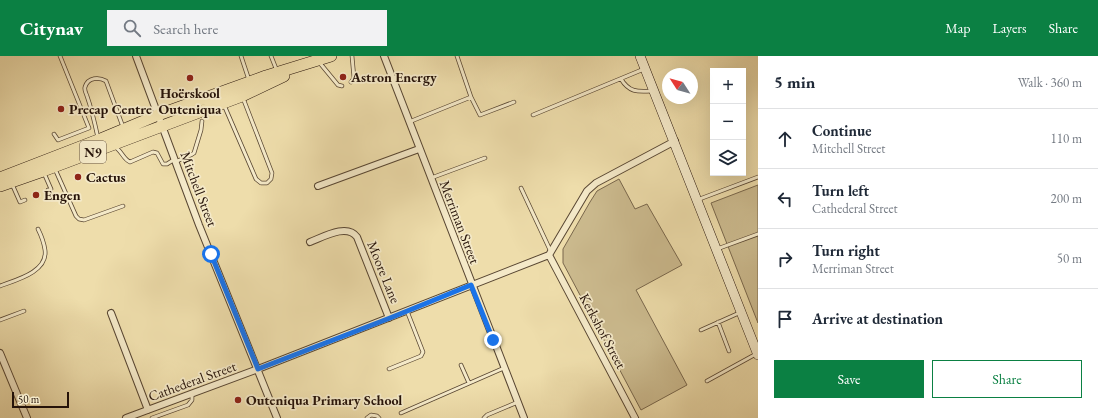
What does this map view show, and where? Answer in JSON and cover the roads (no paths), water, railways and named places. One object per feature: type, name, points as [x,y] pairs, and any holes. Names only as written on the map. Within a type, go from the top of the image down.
[{"type":"highway","name":"N9","points":[[0,186],[112,145],[160,120],[250,82],[331,56]]},
{"type":"highway","name":"N9","points":[[0,178],[124,130],[223,103],[242,96],[313,62]]},
{"type":"street","name":"Mitchell Street","points":[[136,56],[199,225],[278,418]]},
{"type":"street","name":"Merriman Street","points":[[384,56],[471,285],[524,418]]},
{"type":"street","points":[[640,56],[675,141],[758,354]]},
{"type":"street","points":[[550,253],[587,191],[596,183],[675,141]]},
{"type":"street","points":[[318,186],[419,149]]},
{"type":"street","name":"Moore Lane","points":[[310,242],[342,231],[352,232],[355,234],[390,318]]},
{"type":"street","name":"Cathederal Street","points":[[126,418],[390,318],[550,253]]},
{"type":"street","name":"Kerkshof Street","points":[[550,253],[636,418]]},
{"type":"street","points":[[111,313],[148,410]]},
{"type":"street","points":[[0,353],[27,418]]},
{"type":"lane","points":[[54,134],[58,140],[89,128],[60,56]]},
{"type":"lane","points":[[240,56],[250,82]]},
{"type":"lane","points":[[271,56],[278,72]]},
{"type":"lane","points":[[351,82],[354,78],[352,56]]},
{"type":"lane","points":[[457,56],[471,97],[480,115],[514,102]]},
{"type":"lane","points":[[313,62],[342,86]]},
{"type":"lane","points":[[533,114],[646,68]]},
{"type":"lane","points":[[98,140],[93,114],[85,90],[86,84],[94,78],[102,78],[106,81],[124,130]]},
{"type":"lane","points":[[621,79],[627,87],[633,91],[640,92],[654,90]]},
{"type":"lane","points":[[223,103],[256,179],[258,182],[264,184],[271,179],[272,173],[242,96]]},
{"type":"lane","points":[[409,122],[471,97]]},
{"type":"lane","points":[[112,145],[118,148],[130,162],[153,152],[157,153],[163,164],[167,164],[191,155],[194,152],[201,130],[202,121]]},
{"type":"lane","points":[[431,178],[485,158]]},
{"type":"lane","points":[[55,167],[76,216],[79,219],[84,220],[122,206]]},
{"type":"lane","points":[[43,171],[51,189],[48,190]]},
{"type":"lane","points":[[698,200],[758,177]]},
{"type":"lane","points":[[12,182],[20,202],[25,200]]},
{"type":"lane","points":[[521,188],[550,253]]},
{"type":"lane","points":[[0,286],[34,271],[42,264],[45,258],[45,250],[38,229]]},
{"type":"lane","points":[[717,249],[758,234]]},
{"type":"lane","points":[[0,320],[24,311]]},
{"type":"lane","points":[[390,369],[421,356],[423,352],[407,311]]},
{"type":"lane","points":[[701,330],[741,312]]},
{"type":"lane","points":[[718,322],[729,351]]},
{"type":"lane","points":[[707,381],[758,354]]},
{"type":"lane","points":[[462,365],[469,383]]},
{"type":"lane","points":[[401,413],[504,368]]},
{"type":"lane","points":[[152,418],[188,405],[192,400],[192,393]]},
{"type":"lane","points":[[484,418],[487,415],[518,402]]},
{"type":"lane","points":[[367,418],[371,415],[379,418]]},
{"type":"place","name":"Astron Energy","points":[[343,77]]},
{"type":"place","name":"Hoërskool Outeniqua","points":[[190,78]]},
{"type":"place","name":"Precap Centre","points":[[61,109]]},
{"type":"place","name":"Cactus","points":[[78,177]]},
{"type":"place","name":"Engen","points":[[36,195]]},
{"type":"place","name":"Outeniqua Primary School","points":[[238,400]]}]
